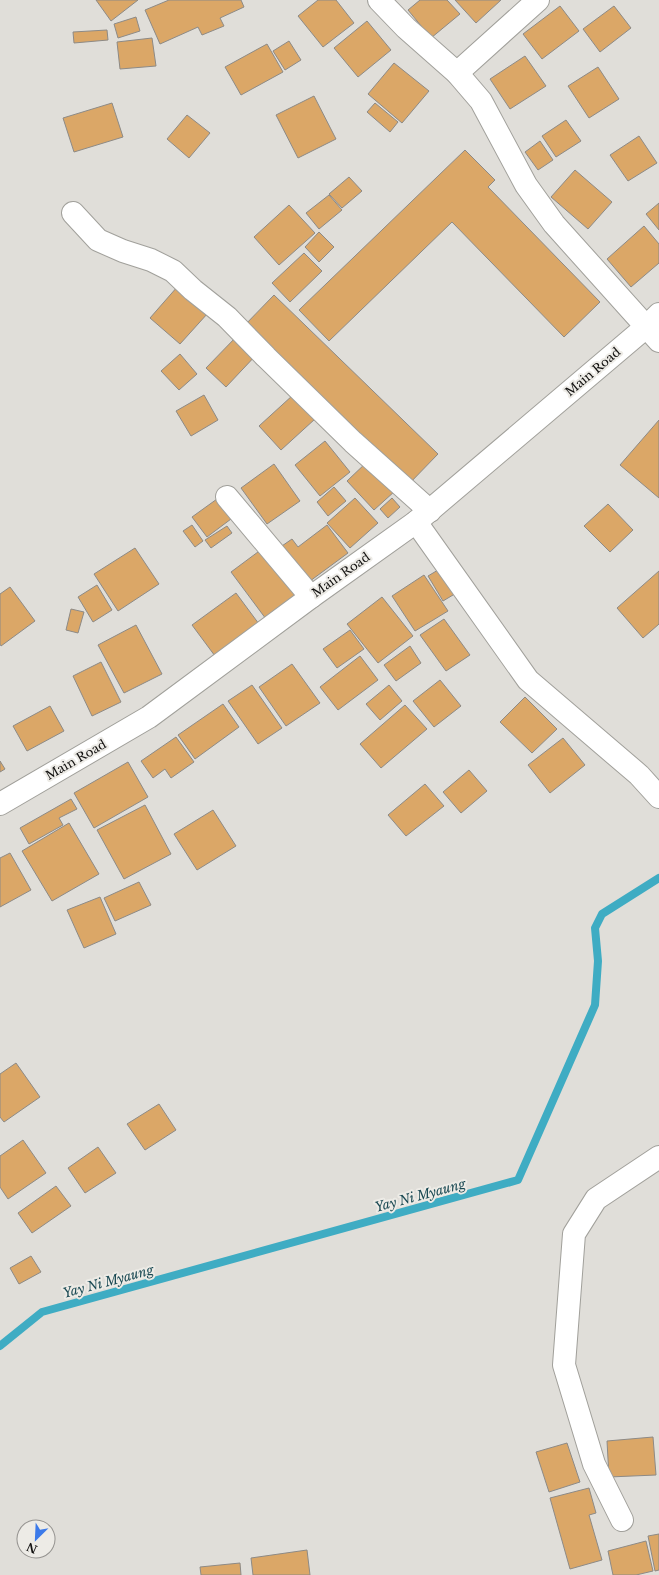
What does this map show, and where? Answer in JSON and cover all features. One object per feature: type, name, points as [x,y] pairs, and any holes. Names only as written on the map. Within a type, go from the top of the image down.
[{"type":"street","points":[[379,0],[406,28],[457,73],[481,101],[526,185],[554,224],[655,327]]},
{"type":"street","points":[[457,73],[538,0]]},
{"type":"street","points":[[73,213],[98,240],[123,251],[151,260],[173,271],[193,290],[227,317],[348,436],[423,517],[528,680],[639,775],[659,797]]},
{"type":"street","name":"Main Road","points":[[0,804],[149,717],[311,596],[423,517],[655,327]]},
{"type":"street","points":[[227,497],[311,596]]},
{"type":"street","points":[[622,1520],[594,1464],[564,1365],[574,1234],[596,1199],[659,1157]]},
{"type":"building","points":[[96,0],[138,0],[111,21]]},
{"type":"building","points":[[169,0],[241,0],[244,7],[220,18],[224,26],[202,35],[198,27],[160,44],[145,10]]},
{"type":"building","points":[[318,0],[336,0],[354,23],[323,47],[298,16]]},
{"type":"building","points":[[420,0],[447,0],[460,14],[431,38],[408,10]]},
{"type":"building","points":[[455,0],[501,0],[476,23]]},
{"type":"building","points":[[560,6],[579,31],[542,59],[523,34]]},
{"type":"building","points":[[614,6],[631,28],[600,52],[583,29]]},
{"type":"building","points":[[136,17],[140,31],[118,38],[114,24]]},
{"type":"building","points":[[367,21],[391,50],[358,77],[334,48]]},
{"type":"building","points":[[107,30],[108,40],[74,43],[73,32]]},
{"type":"building","points":[[152,38],[156,66],[120,69],[117,42]]},
{"type":"building","points":[[289,41],[301,60],[285,70],[273,51]]},
{"type":"building","points":[[267,44],[283,72],[241,95],[225,67]]},
{"type":"building","points":[[525,56],[546,86],[510,109],[490,79]]},
{"type":"building","points":[[394,63],[429,91],[402,123],[368,94]]},
{"type":"building","points":[[598,67],[619,99],[589,118],[568,86]]},
{"type":"building","points":[[314,96],[336,139],[298,158],[276,115]]},
{"type":"building","points":[[112,103],[123,137],[74,152],[63,118]]},
{"type":"building","points":[[375,103],[398,122],[390,132],[367,112]]},
{"type":"building","points":[[187,115],[210,133],[189,158],[167,139]]},
{"type":"building","points":[[566,120],[581,141],[556,157],[542,136]]},
{"type":"building","points":[[639,136],[657,163],[628,181],[610,155]]},
{"type":"building","points":[[540,141],[553,160],[538,170],[525,152]]},
{"type":"building","points":[[465,150],[495,180],[488,187],[600,302],[564,337],[452,222],[329,341],[299,310]]},
{"type":"building","points":[[575,170],[612,202],[588,229],[551,197]]},
{"type":"building","points":[[349,177],[362,191],[342,208],[329,194]]},
{"type":"building","points":[[329,195],[342,210],[319,229],[306,213]]},
{"type":"building","points":[[659,203],[659,230],[646,214]]},
{"type":"building","points":[[289,205],[315,233],[279,265],[254,237]]},
{"type":"building","points":[[644,226],[659,244],[659,263],[631,287],[607,259]]},
{"type":"building","points":[[319,232],[334,247],[319,262],[305,247]]},
{"type":"building","points":[[304,253],[322,271],[290,302],[272,283]]},
{"type":"building","points":[[178,286],[208,313],[180,344],[150,318]]},
{"type":"building","points":[[274,295],[438,454],[406,487],[242,328]]},
{"type":"building","points":[[238,335],[258,353],[226,387],[206,368]]},
{"type":"building","points":[[180,354],[197,374],[179,390],[161,371]]},
{"type":"building","points":[[204,395],[218,420],[191,436],[176,411]]},
{"type":"building","points":[[293,395],[315,419],[281,450],[259,426]]},
{"type":"building","points":[[659,420],[659,498],[620,465]]},
{"type":"building","points":[[325,441],[350,472],[320,496],[295,465]]},
{"type":"building","points":[[368,461],[395,491],[374,510],[347,481]]},
{"type":"building","points":[[274,464],[300,501],[267,524],[241,488]]},
{"type":"building","points":[[334,487],[346,501],[328,516],[317,502]]},
{"type":"building","points":[[355,498],[378,523],[350,548],[327,523]]},
{"type":"building","points":[[392,498],[400,507],[388,518],[380,509]]},
{"type":"building","points":[[217,499],[231,519],[207,537],[192,517]]},
{"type":"building","points":[[608,504],[633,530],[610,552],[584,526]]},
{"type":"building","points":[[192,525],[203,541],[195,547],[183,531]]},
{"type":"building","points":[[327,525],[348,553],[306,584],[279,548],[292,539],[298,547]]},
{"type":"building","points":[[227,526],[232,533],[211,548],[205,540]]},
{"type":"building","points":[[266,546],[301,593],[266,619],[231,572]]},
{"type":"building","points":[[135,548],[159,584],[118,611],[94,574]]},
{"type":"building","points":[[443,567],[458,592],[443,601],[428,576]]},
{"type":"building","points":[[659,571],[659,624],[643,638],[617,608]]},
{"type":"building","points":[[424,575],[448,611],[415,631],[392,596]]},
{"type":"building","points":[[97,585],[112,610],[93,622],[78,597]]},
{"type":"building","points":[[10,587],[35,621],[1,646],[0,594]]},
{"type":"building","points":[[236,593],[259,624],[215,656],[192,625]]},
{"type":"building","points":[[382,597],[413,636],[378,663],[347,624]]},
{"type":"building","points":[[71,609],[84,612],[78,633],[66,630]]},
{"type":"building","points":[[444,619],[470,655],[446,671],[420,635]]},
{"type":"building","points":[[136,625],[162,674],[124,693],[98,645]]},
{"type":"building","points":[[350,630],[364,649],[337,668],[323,649]]},
{"type":"building","points":[[410,646],[421,663],[396,681],[384,665]]},
{"type":"building","points":[[360,656],[378,680],[338,710],[320,687]]},
{"type":"building","points":[[101,662],[121,702],[92,716],[73,676]]},
{"type":"building","points":[[292,664],[320,703],[286,726],[259,687]]},
{"type":"building","points":[[440,680],[461,706],[434,727],[413,701]]},
{"type":"building","points":[[252,685],[282,728],[258,744],[228,701]]},
{"type":"building","points":[[389,685],[402,701],[380,720],[366,704]]},
{"type":"building","points":[[525,697],[557,729],[532,753],[500,722]]},
{"type":"building","points":[[223,704],[239,727],[195,759],[178,735]]},
{"type":"building","points":[[405,705],[427,729],[381,768],[360,744]]},
{"type":"building","points":[[50,706],[64,731],[27,751],[13,726]]},
{"type":"building","points":[[176,737],[194,762],[171,778],[165,769],[153,778],[141,761]]},
{"type":"building","points":[[563,738],[585,765],[550,793],[528,765]]},
{"type":"building","points":[[0,761],[5,769],[0,772]]},
{"type":"building","points":[[128,762],[148,797],[94,828],[74,793]]},
{"type":"building","points":[[469,770],[487,791],[461,813],[443,792]]},
{"type":"building","points":[[425,784],[444,806],[406,836],[388,815]]},
{"type":"building","points":[[71,799],[77,809],[59,818],[63,825],[29,844],[20,828]]},
{"type":"building","points":[[145,805],[171,854],[124,879],[97,830]]},
{"type":"building","points":[[213,810],[236,846],[197,870],[174,834]]},
{"type":"building","points":[[69,823],[99,874],[52,901],[22,851]]},
{"type":"building","points":[[10,853],[31,890],[0,907],[0,858]]},
{"type":"building","points":[[139,882],[151,905],[115,921],[104,898]]},
{"type":"building","points":[[100,897],[116,934],[84,948],[67,910]]},
{"type":"building","points":[[16,1063],[40,1097],[4,1122],[0,1117],[0,1074]]},
{"type":"building","points":[[159,1104],[176,1130],[145,1150],[127,1124]]},
{"type":"building","points":[[23,1140],[46,1173],[8,1199],[0,1187],[0,1156]]},
{"type":"building","points":[[98,1147],[116,1173],[85,1193],[68,1168]]},
{"type":"building","points":[[56,1186],[71,1206],[32,1233],[18,1213]]},
{"type":"building","points":[[31,1256],[41,1272],[19,1284],[10,1268]]},
{"type":"building","points":[[653,1437],[656,1475],[609,1477],[607,1441]]},
{"type":"building","points":[[567,1443],[580,1482],[549,1492],[536,1452]]},
{"type":"building","points":[[589,1488],[596,1513],[589,1515],[602,1560],[570,1569],[550,1498]]},
{"type":"building","points":[[659,1534],[659,1570],[655,1571],[648,1536]]},
{"type":"building","points":[[646,1541],[653,1571],[636,1575],[613,1575],[608,1551]]},
{"type":"building","points":[[307,1550],[310,1575],[253,1575],[251,1558]]},
{"type":"building","points":[[240,1563],[241,1575],[201,1575],[200,1567]]},
{"type":"waterway","name":"Yay Ni Myaung","points":[[0,1346],[42,1312],[518,1180],[595,1005],[598,961],[595,928],[602,914],[659,878]]}]
